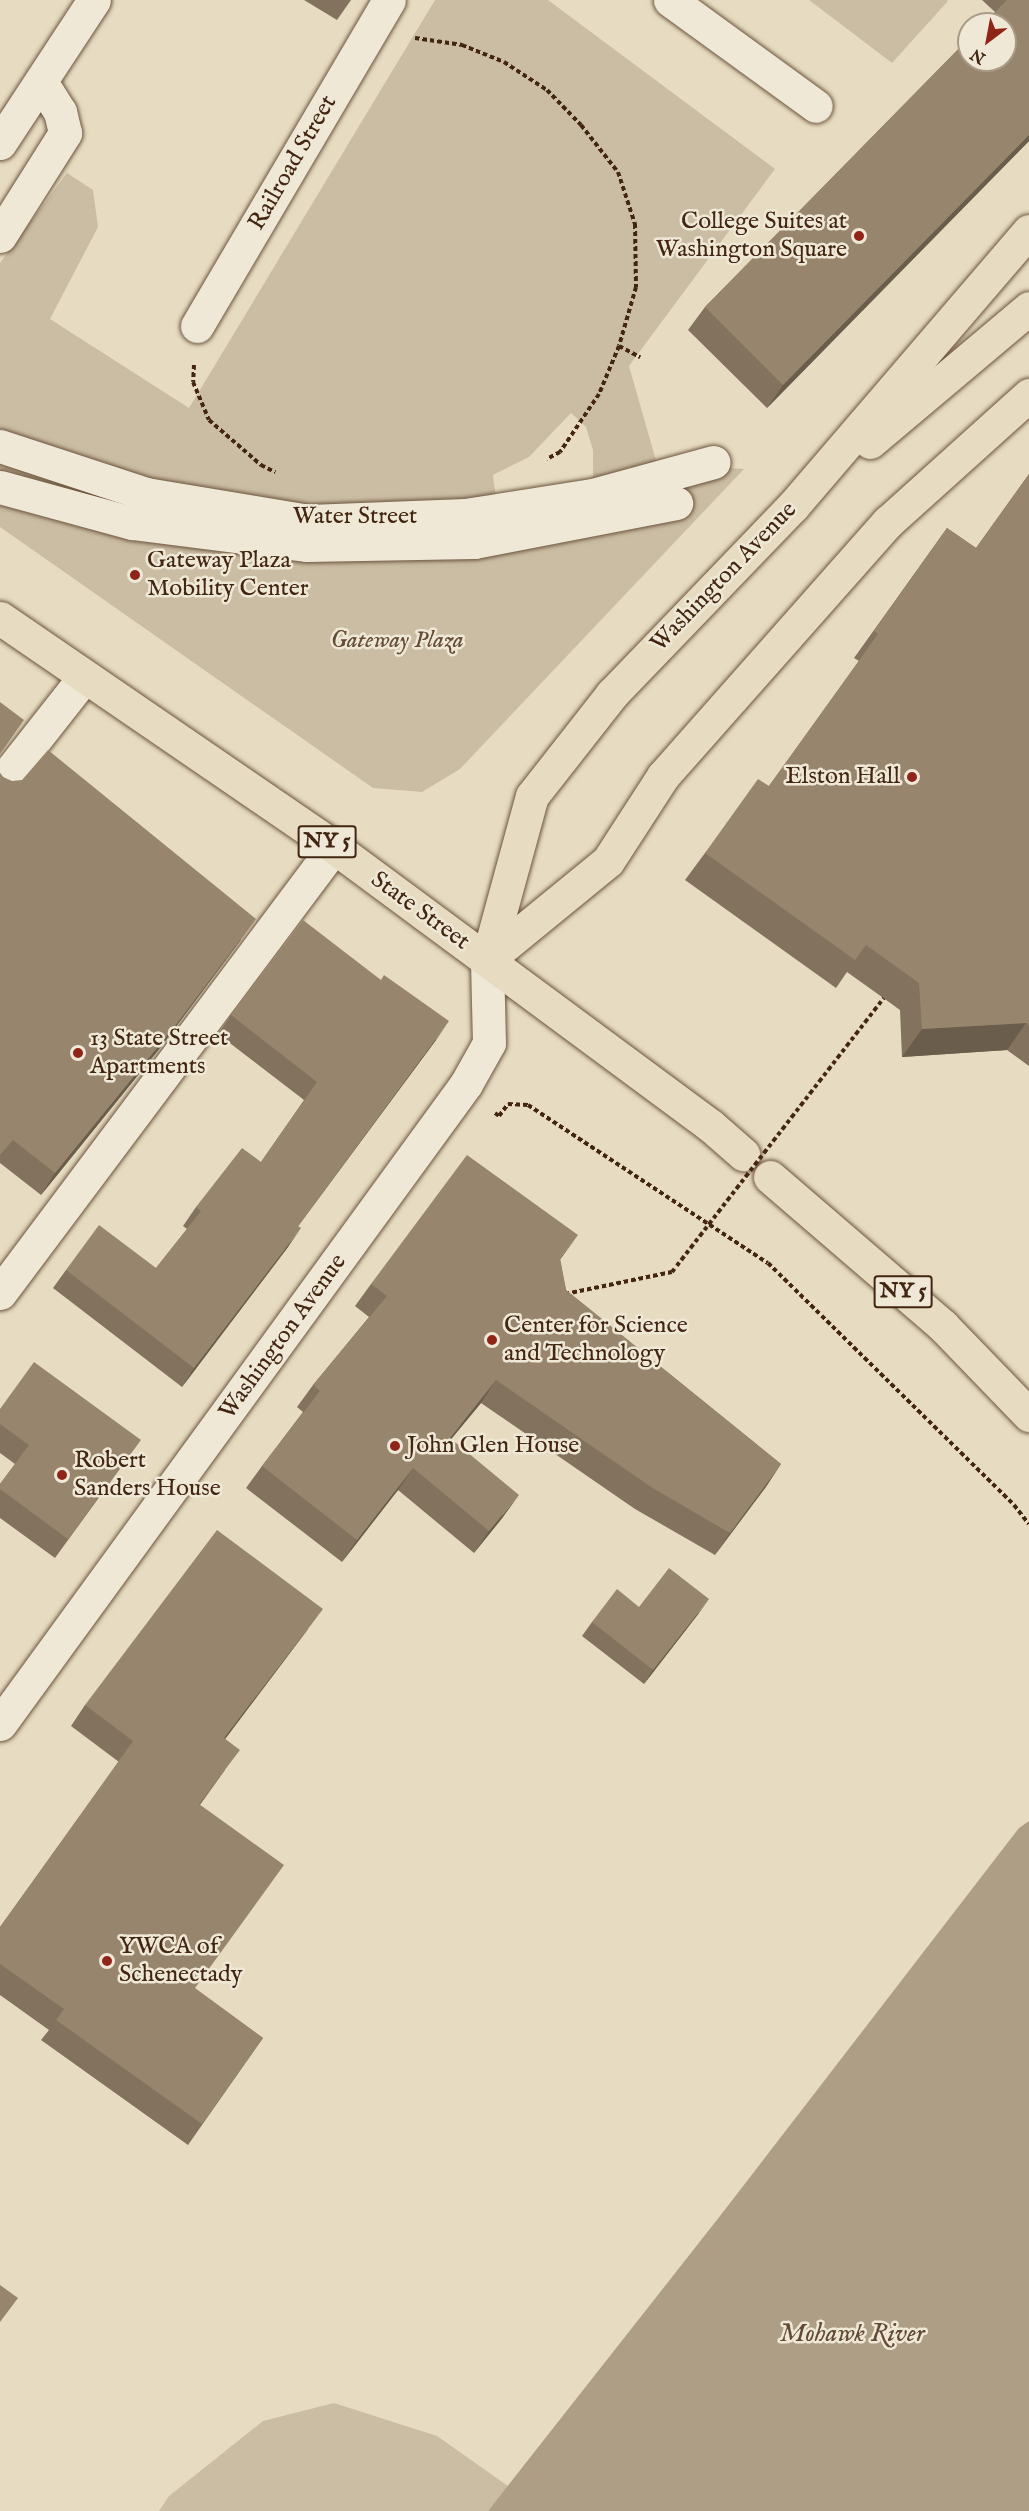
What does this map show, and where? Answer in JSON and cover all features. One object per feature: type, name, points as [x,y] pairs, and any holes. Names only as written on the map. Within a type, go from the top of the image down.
[{"type":"main road","name":"Washington Avenue","points":[[487,960],[532,796],[612,694],[793,506],[1029,231]]},
{"type":"main road","points":[[793,506],[1029,308]]},
{"type":"main road","points":[[487,960],[608,861],[663,776],[888,522],[1029,395]]},
{"type":"main road","name":"State Street","points":[[0,618],[334,847],[711,1126],[743,1154]]},
{"type":"main road","name":"NY 5","points":[[770,1177],[943,1326],[1029,1415]]},
{"type":"street","points":[[0,144],[93,0]]},
{"type":"street","name":"Railroad Street","points":[[197,326],[389,0]]},
{"type":"street","points":[[670,0],[816,106]]},
{"type":"street","points":[[0,236],[65,132],[60,112],[41,81]]},
{"type":"street","name":"Water Street","points":[[0,446],[146,495],[309,521],[465,515],[593,495],[714,462]]},
{"type":"street","name":"Water Street","points":[[0,487],[132,523],[306,545],[474,542],[676,502]]},
{"type":"street","points":[[0,784],[85,676]]},
{"type":"street","points":[[0,1293],[334,847]]},
{"type":"street","name":"Washington Avenue","points":[[0,1724],[466,1084],[489,1044],[487,960]]},
{"type":"path","points":[[410,37],[462,45],[513,68],[547,90],[581,125],[618,172],[634,224],[636,287],[620,346],[599,394],[560,452],[542,462]]},
{"type":"path","points":[[197,326],[193,382],[208,420],[261,465],[282,475]]},
{"type":"path","points":[[620,346],[640,357]]},
{"type":"path","points":[[558,1295],[672,1272],[892,987]]},
{"type":"path","points":[[491,1109],[499,1116],[508,1104],[528,1105],[768,1263],[1014,1505],[1029,1524]]},
{"type":"green space","name":"Gateway Plaza","points":[[435,0],[548,0],[775,169],[629,366],[657,464],[744,469],[460,769],[422,792],[373,788],[0,527],[0,263],[67,173],[93,190],[98,227],[50,319],[189,408]],"holes":[[[571,413],[586,427],[593,450],[593,483],[496,498],[493,475],[529,457]]]},
{"type":"green space","points":[[809,0],[947,0],[948,1],[892,63]]},
{"type":"green space","points":[[334,2403],[437,2436],[508,2486],[488,2511],[159,2511],[169,2496],[263,2421]]},
{"type":"water","name":"Mohawk River","points":[[1029,1821],[1029,2511],[488,2511],[720,2216],[1019,1828]]},
{"type":"building","name":"College Suites at Washington Square","points":[[1007,0],[1029,0],[1029,135],[783,385],[705,307],[957,50],[957,72],[1017,72],[1017,12],[995,12]]},
{"type":"building","name":"Elston Hall","points":[[1029,474],[1029,1025],[1026,1023],[922,1029],[919,983],[866,945],[855,960],[705,853],[758,779],[769,786],[878,634],[874,631],[947,528],[976,548]]},
{"type":"building","points":[[0,702],[24,720],[0,754]]},
{"type":"building","name":"13 State Street Apartments","points":[[48,750],[256,919],[175,1026],[55,1173],[13,1140],[0,1155],[0,773],[12,781],[22,780]]},
{"type":"building","points":[[303,920],[381,980],[384,975],[449,1021],[298,1226],[301,1228],[194,1368],[66,1270],[99,1225],[156,1268],[201,1211],[196,1207],[242,1148],[261,1162],[317,1082],[231,1015]]},
{"type":"building","points":[[467,1155],[578,1235],[560,1258],[566,1290],[781,1464],[730,1533],[651,1487],[496,1380],[450,1438],[519,1495],[489,1531],[413,1468],[357,1540],[262,1466],[320,1391],[313,1385],[387,1296],[371,1284]]},
{"type":"building","name":"Robert Sanders House","points":[[34,1362],[141,1440],[68,1539],[0,1489],[0,1484],[29,1445],[0,1424],[0,1409]]},
{"type":"building","points":[[217,1530],[323,1609],[224,1738],[240,1750],[199,1804],[284,1865],[195,1988],[263,2038],[202,2124],[56,2020],[64,2009],[0,1964],[0,1927],[133,1741],[85,1705]]},
{"type":"building","points":[[669,1568],[709,1599],[653,1670],[592,1622],[617,1589],[639,1607]]},
{"type":"building","points":[[0,2285],[18,2298],[0,2322]]},
{"type":"place","name":"College Suites at Washington Square","points":[[859,236]]},
{"type":"place","name":"Gateway Plaza Mobility Center","points":[[135,575]]},
{"type":"place","name":"Elston Hall","points":[[912,777]]},
{"type":"place","name":"13 State Street Apartments","points":[[78,1053]]},
{"type":"place","name":"Center for Science and Technology","points":[[492,1340]]},
{"type":"place","name":"John Glen House","points":[[395,1446]]},
{"type":"place","name":"Robert Sanders House","points":[[62,1475]]},
{"type":"place","name":"YWCA of Schenectady","points":[[107,1961]]}]
